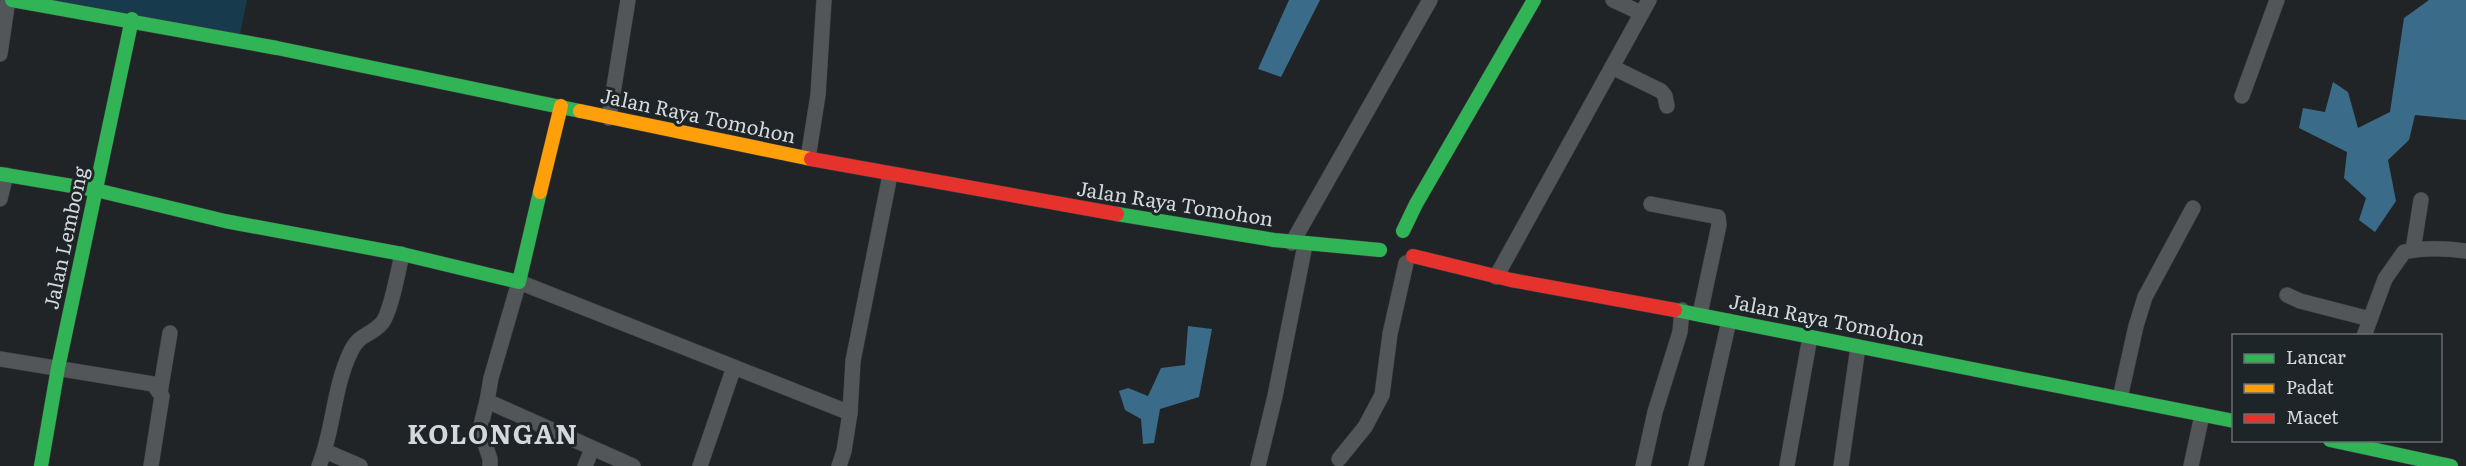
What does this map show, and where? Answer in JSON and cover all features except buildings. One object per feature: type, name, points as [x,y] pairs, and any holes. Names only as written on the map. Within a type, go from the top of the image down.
[{"type":"main road","name":"Jalan Raya Tomohon","points":[[10,0],[132,19],[302,51],[609,118],[983,192],[1298,244],[1384,239],[1403,231]]},
{"type":"main road","points":[[1384,239],[1399,261],[1413,241],[1403,231],[1416,204],[1534,0]]},
{"type":"main road","name":"Jalan Lembong","points":[[40,466],[58,368],[132,19]]},
{"type":"main road","points":[[3,174],[96,190],[225,221],[402,254],[519,282],[561,106]]},
{"type":"main road","name":"Jalan Raya Tomohon","points":[[1399,261],[1682,310],[2232,421]]},
{"type":"main road","points":[[2335,442],[2451,466]]},
{"type":"street","points":[[0,54],[10,0]]},
{"type":"street","points":[[609,118],[628,0]]},
{"type":"street","points":[[808,158],[818,95],[824,0]]},
{"type":"street","points":[[1258,466],[1275,396],[1298,244],[1430,0]]},
{"type":"street","points":[[1496,277],[1645,7],[1613,0]]},
{"type":"street","points":[[2242,96],[2277,0]]},
{"type":"street","points":[[1612,67],[1661,91],[1667,106]]},
{"type":"street","points":[[0,199],[3,174]]},
{"type":"street","points":[[839,466],[844,451],[850,413],[855,351],[890,175]]},
{"type":"street","points":[[2413,250],[2421,200]]},
{"type":"street","points":[[1651,204],[1718,217],[1719,225],[1700,314]]},
{"type":"street","points":[[2120,398],[2145,297],[2193,208]]},
{"type":"street","points":[[2365,334],[2394,264],[2404,252],[2441,248],[2466,251]]},
{"type":"street","points":[[319,466],[325,452],[336,390],[350,352],[357,340],[382,324],[390,306],[402,254]]},
{"type":"street","points":[[1340,459],[1365,427],[1382,395],[1399,261]]},
{"type":"street","points":[[490,466],[490,459],[480,429],[491,378],[519,282],[850,413]]},
{"type":"street","points":[[2288,295],[2300,301],[2370,319]]},
{"type":"street","points":[[1644,466],[1655,412],[1680,332],[1682,310]]},
{"type":"street","points":[[1696,466],[1729,321]]},
{"type":"street","points":[[160,393],[170,333]]},
{"type":"street","points":[[1787,465],[1810,337]]},
{"type":"street","points":[[1841,466],[1858,347]]},
{"type":"street","points":[[0,359],[153,384],[162,396],[151,466]]},
{"type":"street","points":[[700,466],[734,367]]},
{"type":"street","points":[[487,401],[633,466]]},
{"type":"street","points":[[2191,466],[2202,415]]},
{"type":"street","points":[[585,466],[592,448]]},
{"type":"street","points":[[325,452],[360,466]]},
{"type":"shaded area","points":[[34,0],[247,0],[239,39]]},
{"type":"shaded area","points":[[1289,0],[1320,0],[1281,77],[1258,69]]},
{"type":"shaded area","points":[[2429,0],[2466,0],[2466,120],[2415,115],[2409,140],[2388,160],[2396,201],[2375,232],[2359,220],[2366,198],[2344,178],[2347,152],[2299,128],[2303,108],[2325,112],[2333,82],[2348,92],[2358,128],[2390,112],[2404,18]]},
{"type":"shaded area","points":[[1188,326],[1212,329],[1199,397],[1160,409],[1154,443],[1143,444],[1141,419],[1125,410],[1119,391],[1128,388],[1148,396],[1161,368],[1185,365]]},
{"type":"traffic: fast","points":[[12,0],[277,48],[580,111]]},
{"type":"traffic: fast","points":[[1403,231],[1416,204],[1534,0]]},
{"type":"traffic: fast","points":[[41,466],[58,368],[132,19]]},
{"type":"traffic: fast","points":[[0,174],[96,190],[225,221],[402,254],[519,282],[540,192]]},
{"type":"traffic: fast","points":[[1117,214],[1274,240],[1380,250]]},
{"type":"traffic: fast","points":[[1675,310],[2232,421]]},
{"type":"traffic: fast","points":[[2339,442],[2451,466]]},
{"type":"traffic: slow","points":[[540,192],[561,106]]},
{"type":"traffic: slow","points":[[580,111],[811,159]]},
{"type":"traffic: jam","points":[[811,159],[1117,214]]},
{"type":"traffic: jam","points":[[1413,256],[1511,280],[1675,310]]},
{"type":"district","name":"KOLONGAN","points":[[493,435]]}]
